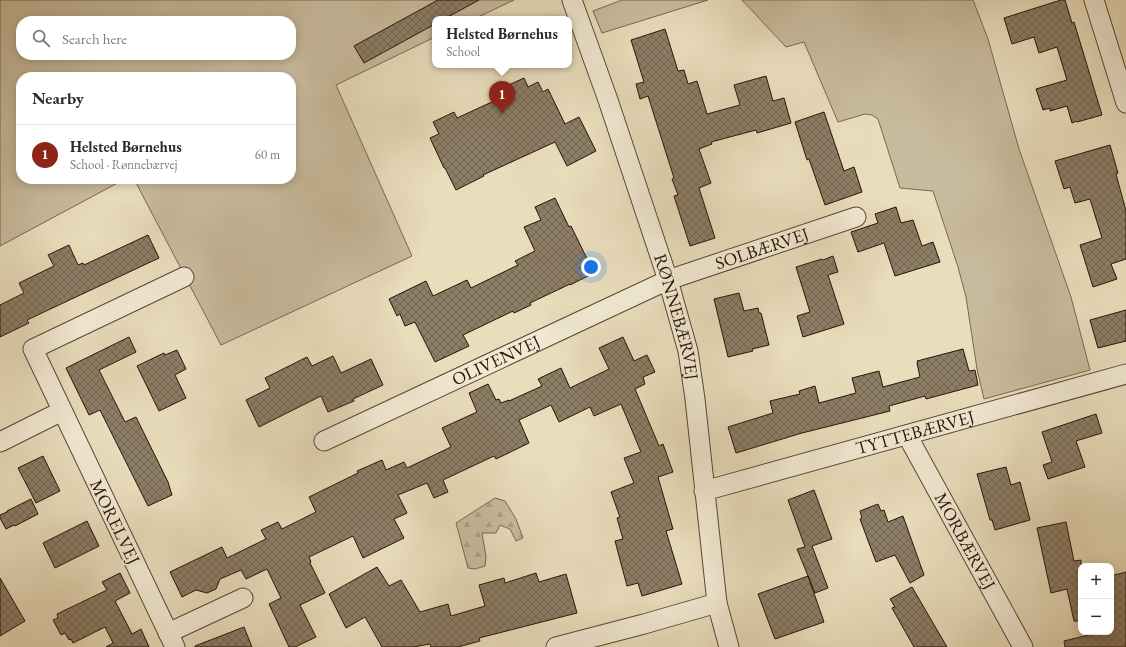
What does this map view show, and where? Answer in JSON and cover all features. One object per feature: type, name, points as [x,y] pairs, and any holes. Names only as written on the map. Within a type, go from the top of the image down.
[{"type":"street","name":"RØNNEBÆRVEJ","points":[[572,0],[608,100],[668,280],[688,351],[695,399],[717,603],[729,647]]},
{"type":"street","points":[[1094,0],[1125,99]]},
{"type":"street","name":"SOLBÆRVEJ","points":[[668,280],[856,217]]},
{"type":"street","name":"MORELVEJ","points":[[184,277],[33,349],[172,640],[243,598]]},
{"type":"street","name":"OLIVENVEJ","points":[[324,441],[668,280]]},
{"type":"street","name":"TYTTEBÆRVEJ","points":[[704,491],[1126,374]]},
{"type":"street","points":[[0,442],[62,411]]},
{"type":"street","name":"MORBÆRVEJ","points":[[907,435],[1023,647]]},
{"type":"street","points":[[556,647],[717,603]]},
{"type":"green space","points":[[0,0],[514,0],[480,16],[432,16],[432,38],[336,85],[412,256],[221,345],[137,184],[296,184],[296,72],[16,72],[16,184],[116,184],[0,246]]},
{"type":"green space","points":[[622,0],[708,0],[602,33],[593,11]]},
{"type":"green space","points":[[742,0],[973,0],[988,39],[1019,149],[1071,297],[1090,370],[984,399],[977,369],[966,297],[958,267],[933,191],[900,188],[878,119],[872,115],[865,114],[838,122],[804,42],[786,47]]},
{"type":"green space","points":[[495,498],[505,501],[516,519],[523,538],[516,541],[510,529],[500,525],[496,533],[482,533],[486,557],[485,566],[475,569],[468,568],[456,523]]},
{"type":"building","points":[[438,0],[479,0],[450,16],[432,16],[432,26],[364,63],[354,46]]},
{"type":"building","points":[[1065,0],[1072,23],[1074,22],[1102,115],[1072,123],[1067,106],[1050,111],[1050,108],[1043,110],[1036,89],[1067,80],[1057,47],[1039,53],[1034,37],[1012,44],[1004,18]]},
{"type":"building","points":[[665,29],[678,71],[684,70],[688,84],[697,81],[707,114],[740,105],[734,85],[766,76],[773,101],[784,98],[791,123],[757,133],[756,130],[711,142],[712,144],[699,149],[711,183],[699,188],[715,238],[690,246],[674,196],[678,195],[672,179],[674,178],[648,96],[640,99],[636,84],[644,82],[631,40]]},
{"type":"building","points":[[524,78],[528,87],[538,82],[543,92],[548,89],[565,124],[579,117],[596,151],[567,166],[555,142],[483,175],[484,176],[456,190],[430,138],[439,134],[433,122],[454,112],[457,118],[494,101],[491,93]]},
{"type":"building","points":[[824,112],[844,171],[854,167],[862,192],[825,205],[809,159],[807,160],[795,122]]},
{"type":"building","points":[[1110,145],[1126,211],[1126,259],[1111,264],[1117,279],[1093,287],[1080,245],[1102,238],[1090,199],[1075,203],[1070,187],[1064,189],[1055,161]]},
{"type":"building","points":[[555,198],[569,227],[571,226],[594,273],[530,303],[531,305],[514,313],[513,311],[463,335],[469,346],[435,362],[415,322],[405,326],[400,314],[397,316],[389,299],[426,281],[433,296],[467,280],[471,288],[518,265],[515,261],[535,251],[524,227],[541,220],[535,207]]},
{"type":"building","points":[[896,207],[901,223],[913,220],[922,246],[933,242],[940,262],[895,276],[884,243],[858,252],[851,232],[878,223],[875,214]]},
{"type":"building","points":[[148,235],[159,258],[27,320],[29,323],[0,337],[0,305],[24,293],[19,283],[54,266],[48,255],[69,245],[78,265],[83,263],[84,265]]},
{"type":"building","points":[[833,256],[838,272],[828,275],[844,324],[803,337],[797,316],[810,312],[796,267]]},
{"type":"building","points":[[739,293],[744,311],[758,308],[759,313],[761,313],[769,345],[752,349],[753,351],[728,357],[714,299]]},
{"type":"building","points":[[1126,310],[1126,341],[1098,348],[1090,320]]},
{"type":"building","points":[[129,337],[136,352],[99,370],[125,422],[136,417],[168,482],[172,495],[148,506],[100,410],[89,415],[66,368]]},
{"type":"building","points":[[623,337],[634,361],[647,355],[655,372],[643,377],[645,384],[635,389],[659,446],[663,444],[673,472],[658,477],[673,529],[666,531],[682,584],[642,596],[638,583],[627,586],[615,541],[623,539],[617,518],[620,517],[611,492],[634,483],[624,458],[641,452],[621,404],[594,416],[590,407],[559,422],[551,405],[519,420],[529,443],[496,459],[494,456],[443,480],[448,492],[434,498],[427,483],[398,495],[407,513],[394,519],[404,538],[363,558],[353,536],[309,557],[310,563],[325,593],[300,605],[316,637],[295,647],[289,647],[269,604],[281,598],[267,569],[246,579],[241,570],[220,579],[216,589],[207,593],[196,590],[182,597],[170,572],[222,547],[227,558],[266,539],[261,530],[278,522],[282,529],[316,512],[309,497],[358,473],[357,471],[382,460],[386,470],[404,462],[407,468],[451,447],[442,428],[477,412],[469,393],[488,384],[496,400],[499,399],[501,403],[509,401],[542,386],[538,379],[561,368],[570,388],[609,369],[599,348]]},
{"type":"building","points":[[963,349],[969,371],[975,370],[978,385],[926,399],[925,396],[889,406],[890,411],[802,433],[736,453],[728,427],[773,413],[770,401],[800,394],[799,391],[815,386],[819,403],[856,393],[852,378],[879,371],[883,387],[920,377],[917,361]]},
{"type":"building","points":[[177,350],[186,369],[175,375],[186,398],[159,411],[137,366],[164,353],[165,355]]},
{"type":"building","points":[[333,356],[341,373],[371,359],[383,385],[353,399],[354,401],[328,412],[321,396],[259,427],[246,400],[270,388],[265,378],[307,357],[312,366]]},
{"type":"building","points":[[1096,414],[1102,433],[1076,441],[1085,467],[1048,479],[1043,465],[1052,462],[1042,432]]},
{"type":"building","points":[[43,456],[60,491],[36,503],[18,468]]},
{"type":"building","points":[[1006,467],[1011,485],[1020,482],[1030,520],[995,530],[992,520],[990,520],[977,474]]},
{"type":"building","points":[[814,490],[832,539],[812,546],[828,588],[815,593],[797,549],[805,547],[788,500]]},
{"type":"building","points":[[31,499],[38,514],[6,529],[0,515]]},
{"type":"building","points":[[878,504],[881,511],[884,510],[888,522],[903,516],[924,575],[910,583],[895,555],[876,562],[860,519],[862,518],[860,511]]},
{"type":"building","points":[[87,521],[99,546],[55,568],[43,543]]},
{"type":"building","points":[[1066,522],[1074,561],[1081,560],[1081,563],[1078,563],[1078,621],[1074,621],[1067,589],[1051,593],[1037,528]]},
{"type":"building","points":[[377,567],[389,586],[401,580],[420,612],[448,604],[451,616],[485,606],[479,585],[504,578],[505,583],[536,573],[539,582],[566,574],[577,613],[479,638],[480,641],[458,647],[431,647],[430,644],[413,647],[382,647],[365,617],[346,628],[329,594]]},
{"type":"building","points":[[1126,572],[1126,647],[1065,647],[1064,641],[1089,635],[1114,635],[1114,575]]},
{"type":"building","points":[[120,573],[130,593],[115,601],[132,634],[141,629],[149,647],[106,647],[113,643],[105,627],[73,643],[71,639],[69,640],[65,633],[61,635],[53,620],[58,618],[57,614],[107,590],[102,582]]},
{"type":"building","points":[[808,576],[824,622],[775,639],[758,594]]},
{"type":"building","points":[[0,578],[25,621],[0,636]]},
{"type":"building","points":[[912,587],[947,647],[914,647],[892,608],[895,607],[890,599]]},
{"type":"building","points":[[244,627],[252,647],[195,647],[195,646]]},
{"type":"place","name":"Helsted Børnehus","points":[[502,114]]}]
